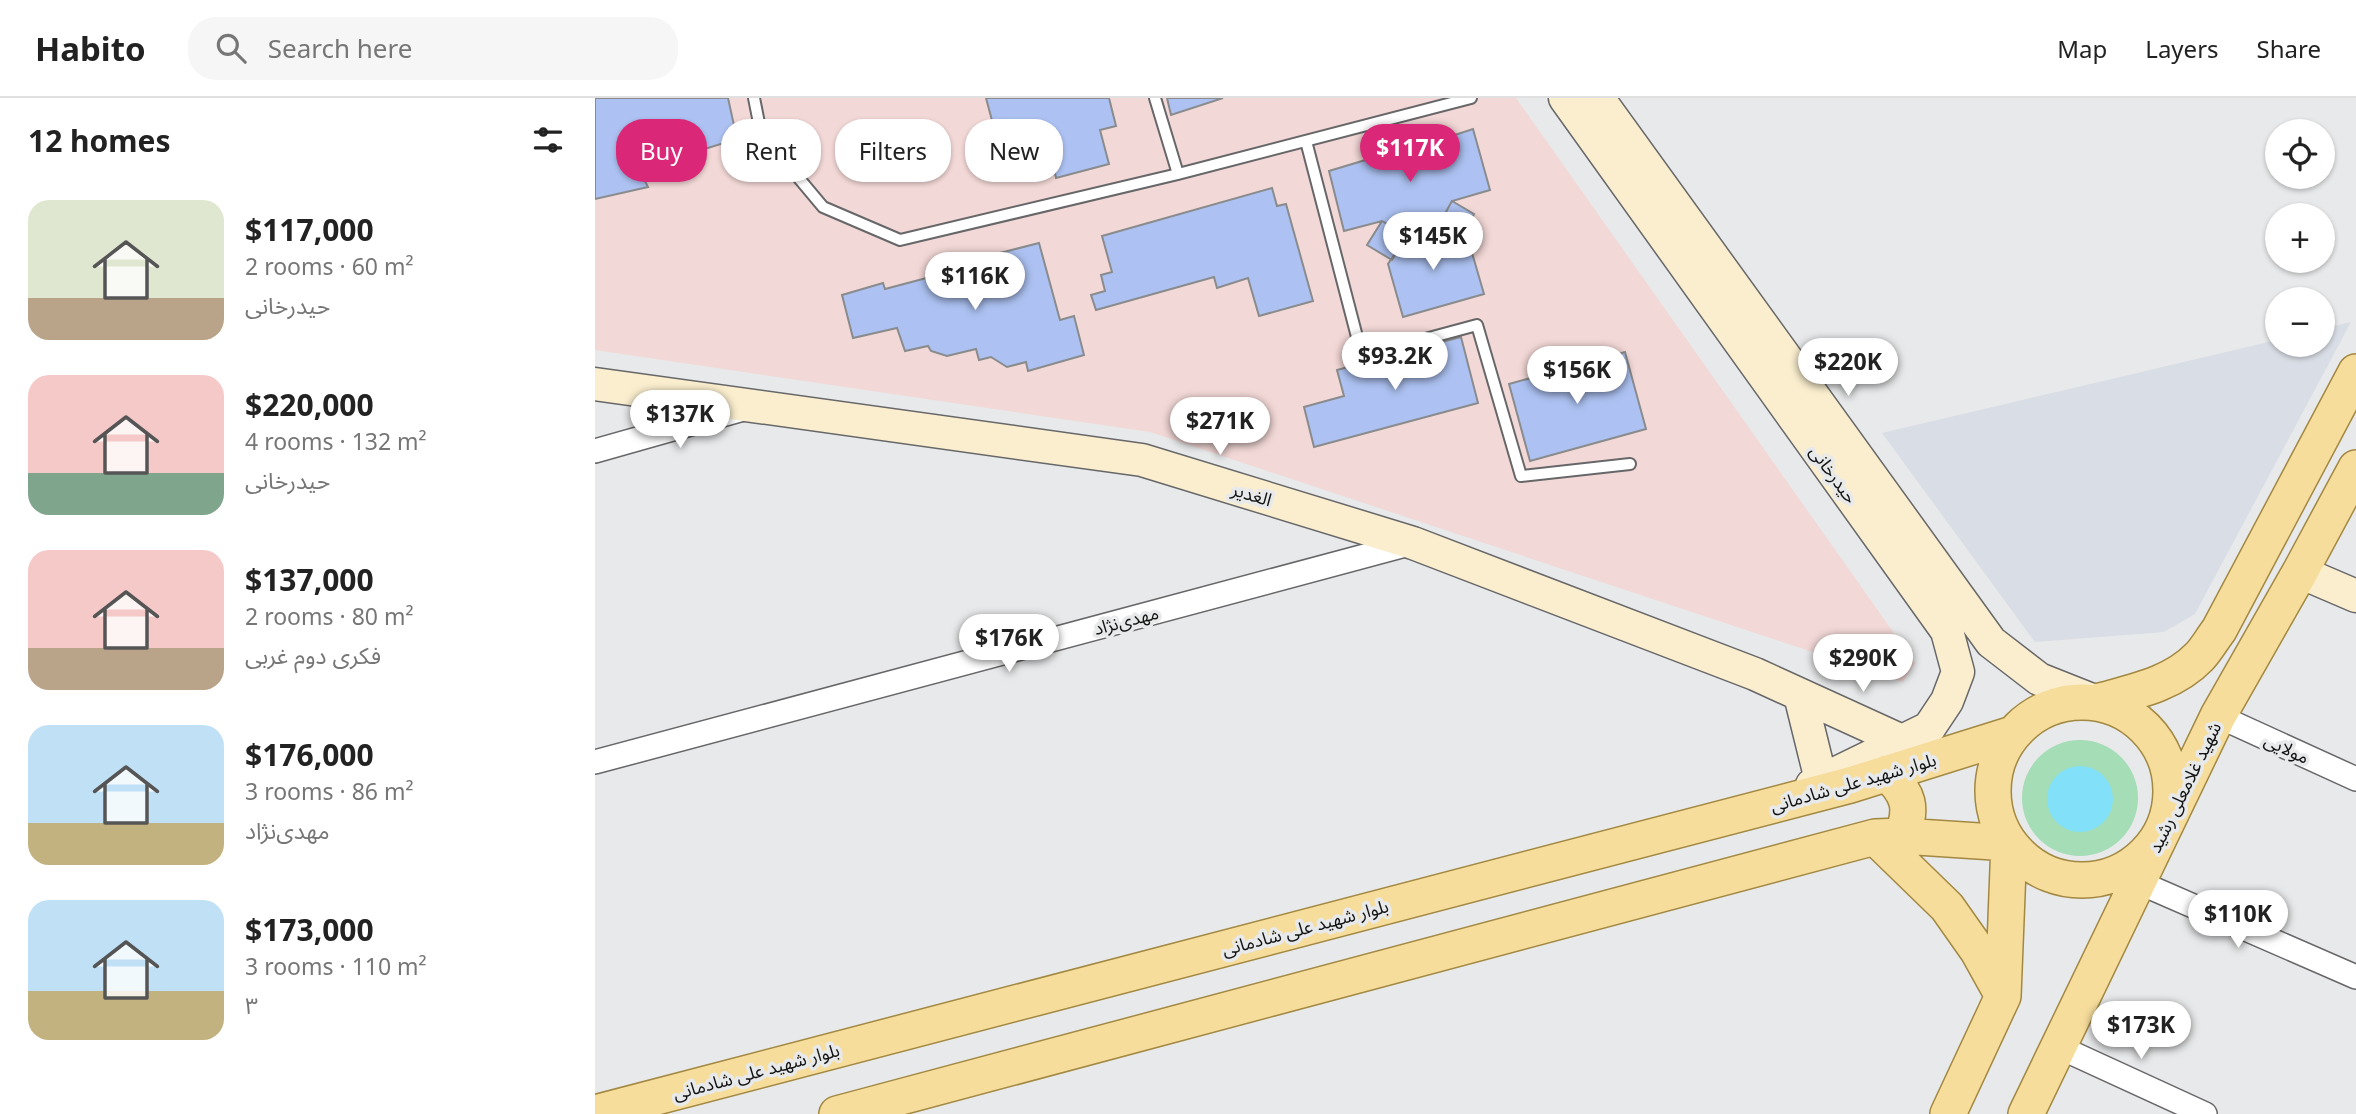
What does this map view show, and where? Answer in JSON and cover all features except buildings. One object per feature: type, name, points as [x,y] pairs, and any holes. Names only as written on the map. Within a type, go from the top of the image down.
[{"type":"main road","name":"حیدرخانی","points":[[1565,98],[1947,632],[1958,672],[1947,701],[1929,728],[1821,780],[1784,802]]},
{"type":"main road","name":"حیدرخانی","points":[[1598,98],[1991,642],[2039,679],[2097,702]]},
{"type":"main road","points":[[2097,702],[2123,710],[2145,726],[2162,748],[2171,774],[2172,801],[2165,827],[2152,847],[2136,864],[2115,875],[2091,880],[2068,880],[2045,873],[2025,861],[2009,844],[1998,822],[1993,800],[1994,776],[2000,754],[2013,734],[2036,714],[2066,702],[2097,702],[2144,689],[2176,676],[2199,657],[2219,630],[2356,372]]},
{"type":"main road","name":"الغدیر","points":[[595,384],[1142,460],[1413,543],[1755,674],[1904,742]]},
{"type":"main road","name":"شهید غلامعلی رشید","points":[[2026,1114],[2218,716],[2353,481]]},
{"type":"main road","points":[[2300,572],[2356,596]]},
{"type":"main road","points":[[1800,695],[1821,780]]},
{"type":"main road","name":"بلوار شهید علی شادمانی","points":[[595,1113],[1784,802],[2013,734]]},
{"type":"main road","points":[[1887,773],[1900,785],[1908,802],[1908,819],[1888,837]]},
{"type":"main road","points":[[837,1114],[1888,837],[2009,844]]},
{"type":"main road","points":[[1888,837],[1947,907],[1978,951],[2003,996]]},
{"type":"main road","points":[[1948,1114],[2003,996],[2009,844]]},
{"type":"street","points":[[595,450],[754,406]]},
{"type":"street","name":"مهدی‌نژاد","points":[[595,762],[1413,543]]},
{"type":"street","name":"مولایی","points":[[2218,716],[2356,779]]},
{"type":"street","points":[[2138,882],[2356,977]]},
{"type":"street","points":[[2059,1047],[2205,1114]]},
{"type":"lane","points":[[754,98],[761,133],[823,207],[900,240],[1178,174],[1471,98]]},
{"type":"lane","points":[[1155,98],[1178,174]]},
{"type":"lane","points":[[1306,141],[1362,356],[1477,325],[1521,476],[1630,464]]},
{"type":"shaded area","points":[[595,98],[1516,98],[1915,663],[1903,682],[1150,432],[595,350]]},
{"type":"shaded area","points":[[2351,322],[2335,352],[2335,326]]},
{"type":"shaded area","points":[[2265,343],[2265,357],[2332,357],[2195,614],[2164,632],[2035,642],[1882,433]]},
{"type":"green space","points":[[2080,740],[2102,744],[2121,757],[2134,776],[2138,798],[2134,820],[2121,839],[2102,852],[2080,856],[2058,852],[2039,839],[2026,820],[2022,798],[2026,776],[2039,757],[2058,744]]},
{"type":"water","points":[[2080,766],[2093,769],[2103,776],[2110,786],[2113,799],[2110,812],[2103,822],[2093,829],[2080,832],[2067,829],[2057,822],[2050,812],[2047,799],[2050,786],[2057,776],[2067,769]]}]
